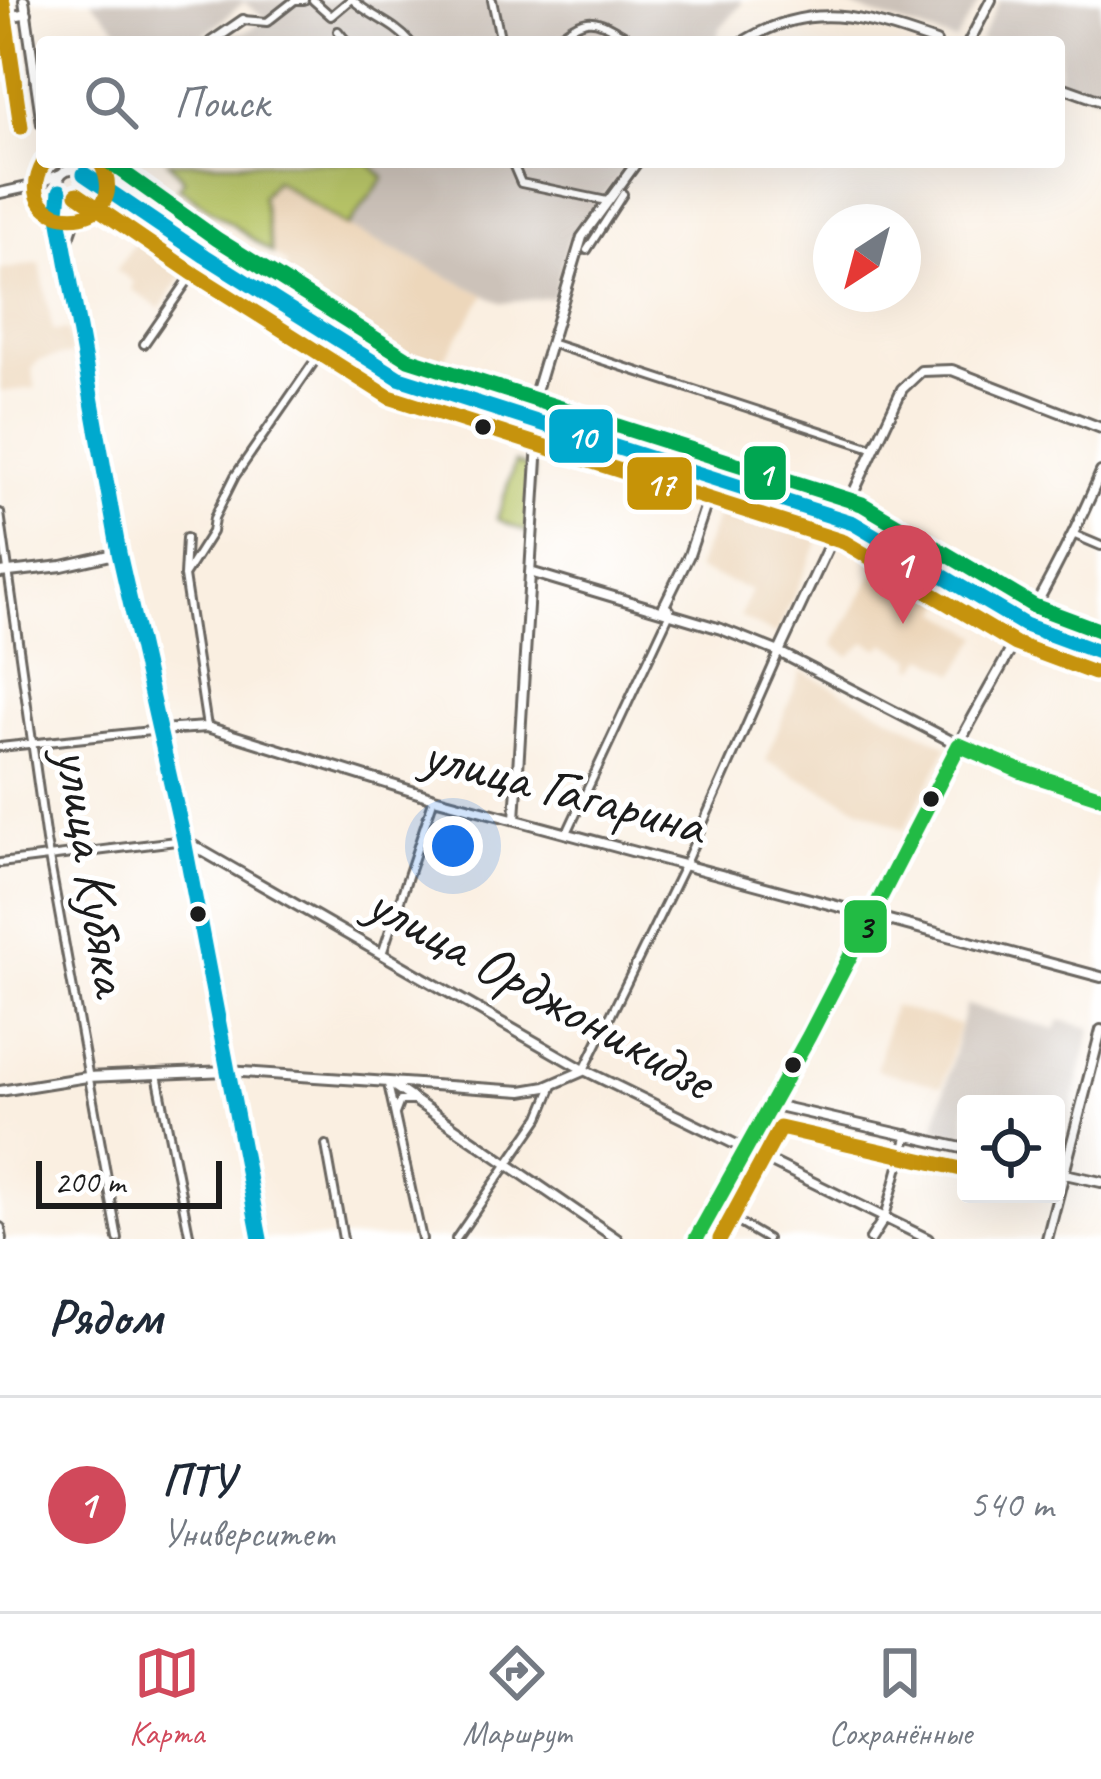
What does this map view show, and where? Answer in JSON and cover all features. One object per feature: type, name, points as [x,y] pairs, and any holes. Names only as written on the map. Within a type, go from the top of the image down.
[{"type":"main road","points":[[24,0],[36,70]]},
{"type":"main road","points":[[972,36],[991,0]]},
{"type":"main road","points":[[750,36],[769,21],[812,5],[918,36]]},
{"type":"main road","points":[[0,19],[27,14]]},
{"type":"main road","points":[[220,36],[243,20]]},
{"type":"main road","points":[[1065,88],[1101,101]]},
{"type":"main road","points":[[527,422],[576,251],[587,228],[633,168]]},
{"type":"main road","points":[[32,186],[70,174],[98,179],[115,196],[205,256],[399,378],[843,520],[1025,625],[1101,652]]},
{"type":"main road","points":[[0,193],[70,174]]},
{"type":"main road","points":[[70,174],[83,193]]},
{"type":"main road","points":[[70,174],[69,197],[83,193],[115,196]]},
{"type":"main road","points":[[70,174],[57,204],[119,553],[184,840],[260,1239]]},
{"type":"main road","points":[[66,253],[83,193]]},
{"type":"main road","points":[[779,652],[872,448],[902,389],[921,371],[952,370],[1101,428]]},
{"type":"main road","points":[[515,820],[539,426]]},
{"type":"main road","points":[[696,1239],[1075,535],[1101,472]]},
{"type":"main road","points":[[671,611],[664,606],[689,555],[714,481]]},
{"type":"main road","points":[[5,573],[119,553]]},
{"type":"main road","points":[[530,572],[671,611],[779,652],[958,745],[1101,797]]},
{"type":"main road","name":"улица Гагарина","points":[[160,730],[207,728],[434,798],[1101,977]]},
{"type":"main road","name":"улица Орджоникидзе","points":[[184,840],[584,1070],[928,1239]]},
{"type":"main road","points":[[1065,1156],[1101,1030]]},
{"type":"main road","points":[[0,1091],[87,1077],[227,1071],[522,1091],[554,1084],[584,1070]]},
{"type":"main road","points":[[388,1082],[617,1239]]},
{"type":"main road","points":[[770,1104],[957,1147]]},
{"type":"main road","points":[[1065,1174],[1101,1183]]},
{"type":"main road","points":[[1047,1239],[1054,1203]]},
{"type":"main road","points":[[872,1239],[885,1216]]},
{"type":"main road","points":[[0,1228],[2,1239]]},
{"type":"street","points":[[243,20],[267,22],[295,0],[308,0],[343,36]]},
{"type":"street","points":[[334,24],[352,0],[405,36]]},
{"type":"street","points":[[493,0],[500,36]]},
{"type":"street","points":[[559,36],[579,20],[590,19],[625,36]]},
{"type":"street","points":[[515,168],[521,182],[607,201]]},
{"type":"street","points":[[587,250],[623,194]]},
{"type":"street","points":[[144,344],[205,256]]},
{"type":"street","points":[[184,576],[212,532],[235,476],[332,336]]},
{"type":"street","points":[[550,343],[872,448]]},
{"type":"street","name":"улица Кубяка","points":[[0,513],[5,573],[50,857],[118,1239]]},
{"type":"street","points":[[1075,535],[1101,546]]},
{"type":"street","points":[[186,538],[184,576],[207,728]]},
{"type":"street","points":[[567,833],[671,611]]},
{"type":"street","points":[[584,1070],[684,866],[779,652]]},
{"type":"street","name":"улица Гагарина","points":[[0,747],[160,730]]},
{"type":"street","points":[[382,954],[434,798]]},
{"type":"street","points":[[0,863],[184,840]]},
{"type":"street","points":[[157,1074],[190,1239]]},
{"type":"street","points":[[388,1082],[422,1239]]},
{"type":"street","points":[[456,1239],[540,1117],[554,1084]]},
{"type":"street","points":[[395,1115],[400,1101],[413,1101]]},
{"type":"street","points":[[885,1216],[908,1134]]},
{"type":"street","points":[[326,1145],[344,1239]]},
{"type":"street","points":[[715,1208],[766,1239]]},
{"type":"shaded area","points":[[91,0],[741,0],[742,4],[718,36],[224,36],[247,32],[267,19],[244,2],[203,36],[125,36]]},
{"type":"shaded area","points":[[830,0],[981,0],[958,36],[940,36]]},
{"type":"shaded area","points":[[1000,0],[1101,0],[1101,98],[1065,85],[1065,36],[982,36]]},
{"type":"shaded area","points":[[374,168],[625,168],[568,241],[554,297],[502,303],[347,227],[384,179]]},
{"type":"shaded area","points":[[275,180],[347,227],[485,295],[430,380],[387,365],[271,290],[288,265],[272,253],[264,219],[262,196]]},
{"type":"shaded area","points":[[142,232],[189,265],[160,309],[131,289],[134,282],[116,270]]},
{"type":"shaded area","points":[[40,263],[53,331],[67,330],[72,354],[39,360],[32,368],[36,388],[0,392],[0,270]]},
{"type":"shaded area","points":[[728,498],[732,506],[822,534],[776,635],[740,617],[751,590],[696,570],[719,512],[717,503]]},
{"type":"shaded area","points":[[881,562],[947,599],[941,612],[980,636],[956,674],[926,657],[917,668],[914,659],[885,643],[880,649],[866,642],[850,656],[833,645]]},
{"type":"shaded area","points":[[801,671],[948,746],[904,830],[766,761]]},
{"type":"shaded area","points":[[966,1005],[1056,1029],[1060,1020],[1092,1028],[1065,1134],[1065,1095],[957,1095],[957,1134],[935,1128]]},
{"type":"shaded area","points":[[893,1006],[960,1025],[942,1086],[876,1070]]},
{"type":"green space","points":[[173,168],[374,168],[384,178],[347,227],[275,180],[262,196],[272,253],[178,187],[184,180]]},
{"type":"green space","points":[[515,462],[534,470],[526,532],[497,519]]},
{"type":"green space","points":[[945,553],[1033,598],[1026,611],[939,563]]},
{"type":"transit line","name":"17","points":[[3,3],[21,127]]},
{"type":"transit line","name":"17","points":[[42,168],[37,186],[42,203],[72,217],[103,203],[107,186],[102,168]]},
{"type":"transit line","name":"1","points":[[117,168],[217,239],[408,359],[862,504],[1034,606],[1101,631]]},
{"type":"transit line","name":"10","points":[[84,174],[399,378],[853,523],[1025,625],[1101,653]]},
{"type":"transit line","name":"10","points":[[60,191],[58,211],[119,553],[184,840],[260,1239]]},
{"type":"transit line","name":"17","points":[[77,194],[389,397],[844,542],[1016,644],[1094,673]]},
{"type":"transit line","name":"3","points":[[696,1239],[809,1036],[959,745],[1101,797]]},
{"type":"transit line","name":"17","points":[[720,1239],[780,1128],[957,1168]]},
{"type":"place","name":"ПТУ","points":[[903,624]]}]
